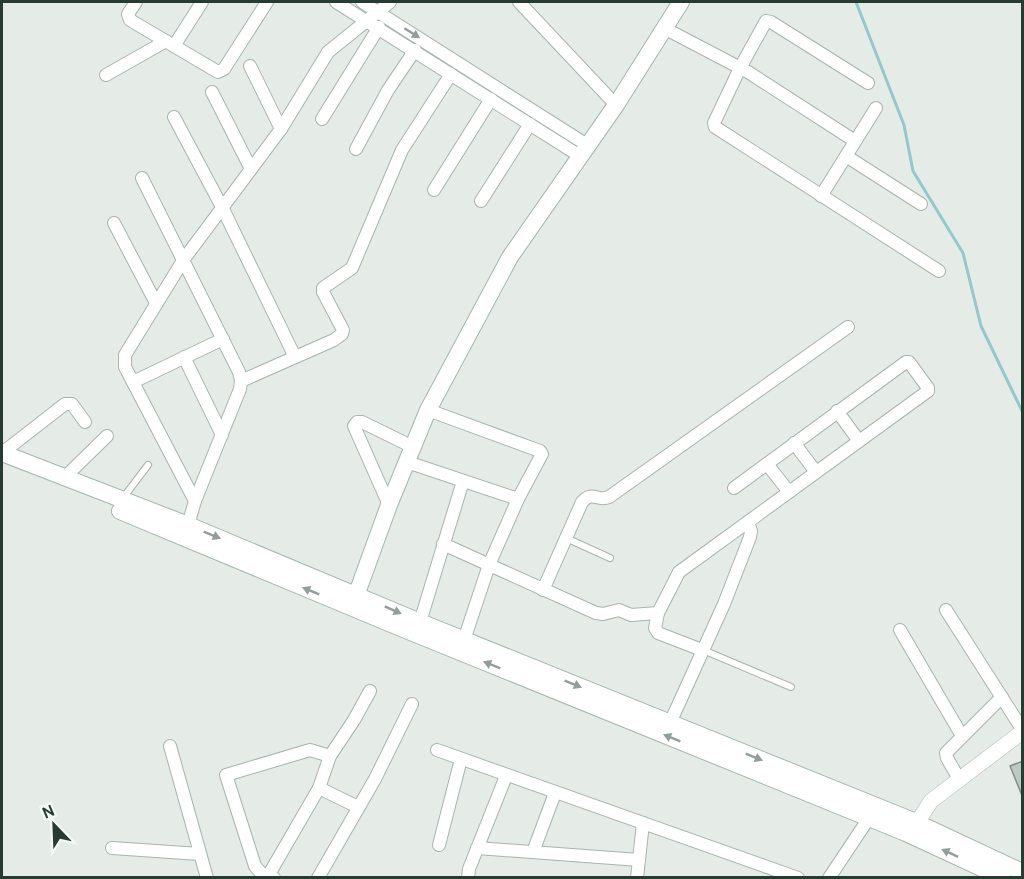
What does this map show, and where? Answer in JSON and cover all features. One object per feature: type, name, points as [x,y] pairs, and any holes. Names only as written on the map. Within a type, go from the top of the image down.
[{"type":"main road","points":[[354,601],[389,505],[428,410],[510,256],[612,111],[681,2]]},
{"type":"main road","points":[[2,457],[65,477],[188,525],[354,601],[869,818],[913,829],[1003,878]]},
{"type":"main road","points":[[2,457],[120,511],[354,601],[420,622],[670,723],[913,829],[1023,872]]},
{"type":"street","points":[[136,2],[128,14],[130,20],[216,71],[221,71],[267,2]]},
{"type":"street","points":[[106,75],[170,44],[202,2]]},
{"type":"street","points":[[336,2],[530,124],[584,151]]},
{"type":"street","points":[[362,2],[483,78],[584,151]]},
{"type":"street","points":[[195,501],[125,367],[125,355],[184,259],[281,129],[328,52],[390,2]]},
{"type":"street","points":[[519,2],[612,111]]},
{"type":"street","points":[[868,83],[768,21],[763,23],[740,68],[714,123],[715,127],[939,271]]},
{"type":"street","points":[[322,119],[379,27]]},
{"type":"street","points":[[664,28],[740,68],[855,141]]},
{"type":"street","points":[[356,149],[388,90],[415,50]]},
{"type":"street","points":[[250,66],[281,129]]},
{"type":"street","points":[[241,381],[334,340],[342,334],[343,330],[323,288],[352,268],[402,150],[451,74]]},
{"type":"street","points":[[475,89],[483,78]]},
{"type":"street","points":[[212,92],[251,169]]},
{"type":"street","points":[[434,190],[491,99]]},
{"type":"street","points":[[821,196],[876,108]]},
{"type":"street","points":[[174,117],[222,207],[295,357]]},
{"type":"street","points":[[481,201],[530,124]]},
{"type":"street","points":[[846,156],[921,204]]},
{"type":"street","points":[[142,178],[184,259],[241,381],[240,389],[195,501],[188,525]]},
{"type":"street","points":[[114,223],[156,303]]},
{"type":"street","points":[[543,590],[586,497],[593,496],[602,499],[609,497],[848,327]]},
{"type":"street","points":[[133,382],[223,339]]},
{"type":"street","points":[[184,357],[222,435]]},
{"type":"street","points":[[702,650],[658,633],[655,623],[679,572],[928,392],[928,388],[909,362],[906,362],[734,488]]},
{"type":"street","points":[[2,457],[65,404],[72,404],[85,422]]},
{"type":"street","points":[[428,410],[540,451],[541,457],[518,499],[489,565],[464,640]]},
{"type":"street","points":[[837,411],[859,441]]},
{"type":"street","points":[[389,505],[354,426],[357,422],[362,422],[410,454],[463,481],[518,499]]},
{"type":"street","points":[[65,477],[107,436]]},
{"type":"street","points":[[794,442],[816,472]]},
{"type":"street","points":[[766,464],[789,492]]},
{"type":"street","points":[[420,622],[463,481]]},
{"type":"street","points":[[670,723],[724,604],[750,537],[748,522]]},
{"type":"street","points":[[443,544],[599,614],[619,610],[631,615],[658,613]]},
{"type":"street","points":[[913,829],[931,801],[1023,731],[946,610]]},
{"type":"street","points":[[900,630],[962,736]]},
{"type":"street","points":[[330,756],[310,750],[226,775],[255,866],[261,873],[271,877],[319,788],[330,756],[370,691]]},
{"type":"street","points":[[959,779],[946,753],[1002,697]]},
{"type":"street","points":[[318,878],[375,779],[412,704]]},
{"type":"street","points":[[170,746],[207,878]]},
{"type":"street","points":[[437,750],[643,823],[767,873],[798,878]]},
{"type":"street","points":[[440,845],[461,759]]},
{"type":"street","points":[[468,878],[477,848],[506,776]]},
{"type":"street","points":[[319,788],[358,807]]},
{"type":"street","points":[[533,852],[555,792]]},
{"type":"street","points":[[829,878],[869,818]]},
{"type":"street","points":[[637,878],[643,823]]},
{"type":"street","points":[[112,848],[200,854]]},
{"type":"street","points":[[477,848],[639,860]]},
{"type":"lane","points":[[121,499],[148,465]]},
{"type":"lane","points":[[566,538],[610,558]]},
{"type":"lane","points":[[702,650],[791,687]]},
{"type":"building","points":[[1023,761],[1023,798],[1010,766]]},
{"type":"waterway","points":[[856,2],[904,125],[913,171],[963,253],[981,326],[1022,411]]}]
